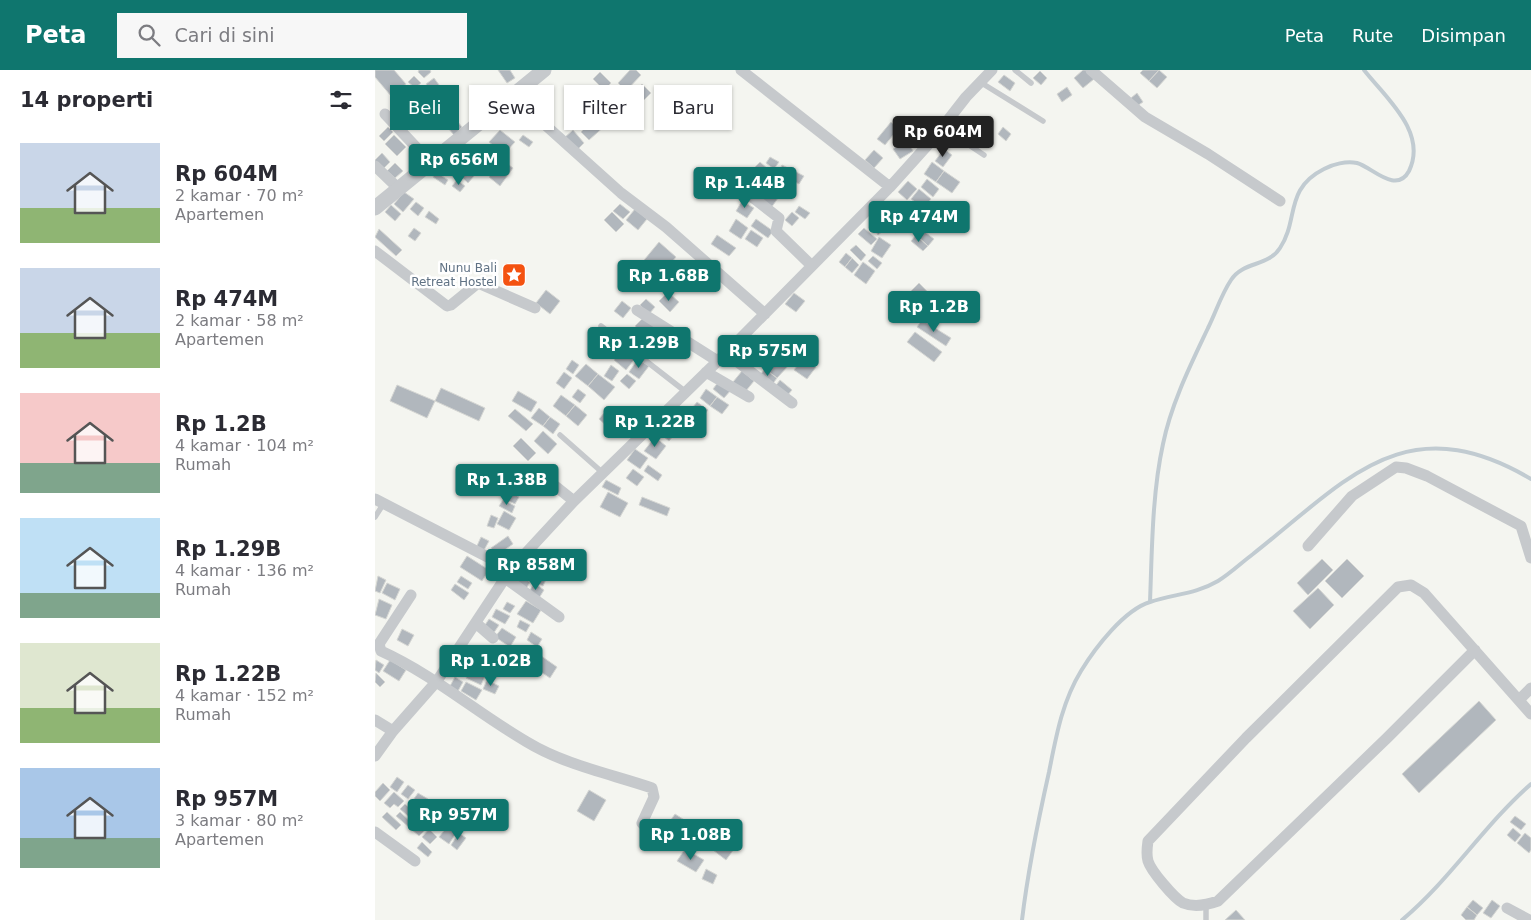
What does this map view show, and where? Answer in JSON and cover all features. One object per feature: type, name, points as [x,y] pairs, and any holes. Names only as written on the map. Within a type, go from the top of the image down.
[{"type":"street","points":[[527,85],[544,70]]},
{"type":"street","points":[[741,70],[890,187]]},
{"type":"street","points":[[375,756],[393,731],[437,681],[477,624],[508,574],[574,502],[765,314],[890,187],[992,70]]},
{"type":"street","points":[[1091,70],[1145,117],[1208,154],[1280,201]]},
{"type":"street","points":[[385,114],[430,162]]},
{"type":"street","points":[[375,208],[471,130]]},
{"type":"street","points":[[550,130],[607,181],[666,228],[765,314]]},
{"type":"street","points":[[375,166],[399,189]]},
{"type":"street","points":[[752,197],[779,218],[776,231],[812,266]]},
{"type":"street","points":[[375,251],[447,306],[451,305],[478,283],[535,308]]},
{"type":"street","points":[[637,310],[721,357],[792,403]]},
{"type":"street","points":[[706,372],[749,397]]},
{"type":"street","points":[[1307,546],[1352,496],[1397,468],[1406,468],[1427,476],[1521,526],[1526,535],[1531,558]]},
{"type":"street","points":[[535,470],[574,502]]},
{"type":"street","points":[[379,501],[508,574],[559,617]]},
{"type":"street","points":[[1475,650],[1218,901],[1194,906],[1183,902],[1158,878],[1148,863],[1146,852],[1148,841],[1246,738],[1398,587],[1404,585],[1418,588],[1475,650],[1531,714]]},
{"type":"street","points":[[411,595],[379,648],[381,651],[437,681],[528,743],[581,765],[652,788],[654,797],[642,823],[650,831],[675,843]]},
{"type":"street","points":[[477,624],[493,638]]},
{"type":"street","points":[[1519,700],[1531,688]]},
{"type":"street","points":[[375,720],[393,731]]},
{"type":"street","points":[[375,832],[415,861]]},
{"type":"street","points":[[1507,908],[1529,920]]},
{"type":"lane","points":[[1015,70],[1031,83]]},
{"type":"lane","points":[[980,82],[1043,121]]},
{"type":"lane","points":[[942,127],[984,155]]},
{"type":"lane","points":[[601,326],[685,392]]},
{"type":"lane","points":[[560,435],[603,473]]},
{"type":"lane","points":[[375,517],[379,501]]},
{"type":"lane","points":[[1206,905],[1206,920]]},
{"type":"building","points":[[375,70],[394,70],[406,84],[390,85],[390,95],[375,77]]},
{"type":"building","points":[[419,70],[430,70],[431,72],[424,78],[418,72]]},
{"type":"building","points":[[498,70],[510,70],[515,78],[507,83]]},
{"type":"building","points":[[630,70],[636,70],[641,75],[632,85],[620,85],[618,83]]},
{"type":"building","points":[[1083,70],[1087,70],[1094,79],[1083,88],[1074,78]]},
{"type":"building","points":[[1143,70],[1159,70],[1149,81],[1140,73]]},
{"type":"building","points":[[1159,70],[1167,77],[1157,88],[1149,81]]},
{"type":"building","points":[[1040,71],[1047,78],[1041,85],[1033,78]]},
{"type":"building","points":[[600,72],[611,83],[609,85],[599,85],[593,79]]},
{"type":"building","points":[[1004,75],[1015,83],[1010,91],[998,82]]},
{"type":"building","points":[[414,76],[421,83],[412,85],[408,82]]},
{"type":"building","points":[[434,78],[439,85],[427,85]]},
{"type":"building","points":[[644,86],[651,93],[644,100]]},
{"type":"building","points":[[1067,87],[1072,95],[1062,102],[1057,94]]},
{"type":"building","points":[[1137,93],[1143,102],[1137,106],[1131,98]]},
{"type":"building","points":[[963,117],[977,130],[967,141],[953,128]]},
{"type":"building","points":[[891,122],[898,129],[885,145],[877,139]]},
{"type":"building","points":[[388,127],[393,132],[384,141],[379,136]]},
{"type":"building","points":[[1003,127],[1011,134],[1006,141],[998,134]]},
{"type":"building","points":[[450,130],[459,130],[454,135]]},
{"type":"building","points":[[500,130],[515,142],[504,154],[489,142]]},
{"type":"building","points":[[573,130],[584,143],[576,151],[564,138]]},
{"type":"building","points":[[583,130],[600,130],[589,140],[581,132]]},
{"type":"building","points":[[394,135],[406,147],[397,156],[385,144]]},
{"type":"building","points":[[523,135],[533,142],[529,147],[519,140]]},
{"type":"building","points":[[907,140],[913,151],[900,159],[893,149]]},
{"type":"building","points":[[491,146],[500,153],[494,161],[485,153]]},
{"type":"building","points":[[472,148],[486,158],[481,166],[467,156]]},
{"type":"building","points":[[944,149],[952,155],[943,167],[935,161]]},
{"type":"building","points":[[874,150],[883,158],[874,168],[865,160]]},
{"type":"building","points":[[382,153],[390,162],[382,170],[375,164],[375,160]]},
{"type":"building","points":[[453,157],[461,163],[454,173],[446,167]]},
{"type":"building","points":[[770,157],[779,162],[774,169],[766,163]]},
{"type":"building","points":[[469,160],[480,169],[468,183],[457,173]]},
{"type":"building","points":[[502,160],[513,168],[500,186],[489,177]]},
{"type":"building","points":[[760,162],[768,169],[760,179],[751,171]]},
{"type":"building","points":[[932,162],[944,171],[936,182],[924,174]]},
{"type":"building","points":[[395,163],[403,171],[395,178],[387,171]]},
{"type":"building","points":[[485,164],[492,171],[488,176],[480,169]]},
{"type":"building","points":[[782,165],[804,176],[799,184],[778,173]]},
{"type":"building","points":[[944,171],[960,182],[952,193],[936,182]]},
{"type":"building","points":[[436,172],[448,180],[445,185],[433,177]]},
{"type":"building","points":[[770,172],[778,179],[771,188],[763,181]]},
{"type":"building","points":[[927,179],[939,189],[933,197],[921,187]]},
{"type":"building","points":[[457,180],[465,186],[460,192],[452,186]]},
{"type":"building","points":[[908,181],[917,189],[907,200],[898,192]]},
{"type":"building","points":[[764,188],[778,198],[771,208],[756,198]]},
{"type":"building","points":[[919,189],[931,199],[923,208],[911,199]]},
{"type":"building","points":[[404,192],[414,199],[403,212],[394,204]]},
{"type":"building","points":[[742,201],[754,208],[747,218],[736,211]]},
{"type":"building","points":[[416,202],[424,208],[418,216],[410,209]]},
{"type":"building","points":[[620,204],[630,212],[623,219],[613,211]]},
{"type":"building","points":[[391,205],[401,214],[395,221],[385,212]]},
{"type":"building","points":[[799,206],[810,213],[805,219],[795,212]]},
{"type":"building","points":[[894,207],[910,220],[905,226],[889,212]]},
{"type":"building","points":[[635,209],[647,219],[638,230],[626,220]]},
{"type":"building","points":[[429,211],[439,219],[436,224],[425,217]]},
{"type":"building","points":[[612,212],[624,224],[616,232],[604,220]]},
{"type":"building","points":[[792,212],[799,218],[792,226],[785,220]]},
{"type":"building","points":[[888,214],[903,226],[896,233],[882,221]]},
{"type":"building","points":[[736,219],[748,228],[741,239],[729,231]]},
{"type":"building","points":[[756,219],[773,231],[768,238],[751,226]]},
{"type":"building","points":[[878,221],[884,230],[878,235],[872,225]]},
{"type":"building","points":[[414,228],[421,233],[415,241],[408,236]]},
{"type":"building","points":[[864,228],[877,239],[871,245],[858,234]]},
{"type":"building","points":[[379,229],[402,250],[396,256],[375,237]]},
{"type":"building","points":[[921,229],[934,239],[928,246],[916,235]]},
{"type":"building","points":[[751,230],[763,238],[757,247],[745,239]]},
{"type":"building","points":[[717,235],[736,248],[729,256],[711,244]]},
{"type":"building","points":[[916,235],[928,246],[923,251],[911,241]]},
{"type":"building","points":[[879,237],[891,245],[882,258],[871,251]]},
{"type":"building","points":[[659,242],[676,257],[658,279],[640,265]]},
{"type":"building","points":[[856,245],[866,255],[861,261],[850,250]]},
{"type":"building","points":[[846,253],[852,258],[845,267],[839,262]]},
{"type":"building","points":[[873,256],[882,263],[877,269],[868,261]]},
{"type":"building","points":[[852,258],[859,265],[852,273],[845,267]]},
{"type":"building","points":[[863,262],[875,271],[866,284],[854,275]]},
{"type":"building","points":[[919,283],[950,315],[941,323],[911,291]]},
{"type":"building","points":[[546,290],[560,301],[550,314],[536,303]]},
{"type":"building","points":[[668,292],[679,302],[670,312],[659,301]]},
{"type":"building","points":[[794,293],[805,301],[796,312],[785,304]]},
{"type":"building","points":[[646,299],[655,307],[649,314],[640,305]]},
{"type":"building","points":[[622,301],[631,308],[623,318],[614,311]]},
{"type":"building","points":[[644,317],[657,329],[648,338],[635,326]]},
{"type":"building","points":[[922,320],[951,338],[946,346],[917,327]]},
{"type":"building","points":[[625,328],[635,338],[628,346],[617,337]]},
{"type":"building","points":[[662,328],[670,337],[662,344],[654,336]]},
{"type":"building","points":[[915,332],[942,352],[934,362],[907,342]]},
{"type":"building","points":[[756,335],[763,344],[754,352],[746,343]]},
{"type":"building","points":[[639,337],[649,344],[643,353],[633,346]]},
{"type":"building","points":[[771,341],[782,350],[771,361],[761,352]]},
{"type":"building","points":[[793,342],[802,351],[790,362],[782,354]]},
{"type":"building","points":[[742,347],[753,358],[746,365],[734,355]]},
{"type":"building","points":[[624,348],[636,357],[626,370],[614,360]]},
{"type":"building","points":[[807,348],[818,356],[813,363],[802,355]]},
{"type":"building","points":[[779,355],[789,365],[777,378],[765,369]]},
{"type":"building","points":[[803,358],[816,367],[807,379],[794,370]]},
{"type":"building","points":[[638,359],[649,366],[639,379],[629,372]]},
{"type":"building","points":[[572,360],[579,365],[573,374],[566,369]]},
{"type":"building","points":[[586,364],[598,374],[588,386],[575,376]]},
{"type":"building","points":[[611,365],[619,371],[612,381],[604,376]]},
{"type":"building","points":[[765,369],[777,378],[771,386],[759,376]]},
{"type":"building","points":[[742,371],[754,381],[745,392],[733,382]]},
{"type":"building","points":[[564,372],[572,378],[564,389],[556,383]]},
{"type":"building","points":[[598,374],[615,387],[604,400],[588,386]]},
{"type":"building","points":[[627,374],[636,381],[629,389],[620,381]]},
{"type":"building","points":[[780,380],[792,390],[786,397],[774,388]]},
{"type":"building","points":[[719,381],[731,390],[724,398],[713,389]]},
{"type":"building","points":[[397,385],[435,401],[427,418],[390,401]]},
{"type":"building","points":[[441,388],[485,408],[479,421],[435,401]]},
{"type":"building","points":[[578,389],[586,395],[580,403],[572,397]]},
{"type":"building","points":[[706,389],[717,397],[710,406],[700,398]]},
{"type":"building","points":[[518,391],[537,402],[531,412],[512,401]]},
{"type":"building","points":[[561,395],[575,405],[566,416],[553,406]]},
{"type":"building","points":[[717,397],[729,405],[722,414],[710,406]]},
{"type":"building","points":[[697,402],[708,410],[700,420],[689,412]]},
{"type":"building","points":[[575,405],[587,415],[578,426],[566,416]]},
{"type":"building","points":[[539,408],[550,417],[543,426],[531,418]]},
{"type":"building","points":[[515,409],[533,424],[526,431],[508,416]]},
{"type":"building","points":[[604,413],[614,422],[609,428],[599,419]]},
{"type":"building","points":[[683,415],[695,424],[687,435],[675,426]]},
{"type":"building","points":[[550,417],[560,424],[553,434],[543,426]]},
{"type":"building","points":[[667,423],[677,431],[669,441],[659,433]]},
{"type":"building","points":[[543,431],[557,444],[548,454],[534,441]]},
{"type":"building","points":[[655,437],[666,446],[656,459],[644,451]]},
{"type":"building","points":[[521,438],[536,453],[528,461],[513,446]]},
{"type":"building","points":[[635,449],[648,458],[640,469],[627,460]]},
{"type":"building","points":[[648,465],[662,475],[658,481],[644,471]]},
{"type":"building","points":[[633,469],[644,477],[637,486],[626,478]]},
{"type":"building","points":[[518,475],[539,485],[534,495],[513,485]]},
{"type":"building","points":[[606,480],[621,488],[618,495],[602,487]]},
{"type":"building","points":[[507,490],[519,497],[515,504],[503,498]]},
{"type":"building","points":[[608,492],[628,503],[620,517],[600,507]]},
{"type":"building","points":[[642,497],[670,508],[667,516],[639,505]]},
{"type":"building","points":[[503,500],[515,506],[512,513],[499,506]]},
{"type":"building","points":[[504,511],[516,518],[509,530],[497,524]]},
{"type":"building","points":[[491,515],[498,518],[494,528],[487,526]]},
{"type":"building","points":[[508,536],[513,544],[496,556],[491,548]]},
{"type":"building","points":[[481,537],[489,541],[483,552],[476,548]]},
{"type":"building","points":[[467,556],[489,570],[482,581],[460,567]]},
{"type":"building","points":[[1322,559],[1333,570],[1308,595],[1297,583]]},
{"type":"building","points":[[1347,559],[1364,576],[1342,598],[1325,581]]},
{"type":"building","points":[[537,570],[548,575],[543,586],[532,580]]},
{"type":"building","points":[[378,576],[386,580],[380,593],[375,591]]},
{"type":"building","points":[[461,576],[472,583],[468,589],[457,582]]},
{"type":"building","points":[[520,576],[530,582],[526,589],[516,583]]},
{"type":"building","points":[[387,583],[400,589],[395,600],[382,593]]},
{"type":"building","points":[[534,583],[544,590],[539,598],[529,592]]},
{"type":"building","points":[[455,584],[469,593],[464,600],[451,590]]},
{"type":"building","points":[[1318,588],[1334,605],[1310,629],[1293,611]]},
{"type":"building","points":[[379,599],[392,605],[386,619],[375,615]]},
{"type":"building","points":[[526,601],[541,610],[533,623],[517,614]]},
{"type":"building","points":[[507,602],[515,606],[510,613],[503,609]]},
{"type":"building","points":[[496,609],[510,616],[505,624],[492,617]]},
{"type":"building","points":[[489,619],[499,625],[493,634],[483,628]]},
{"type":"building","points":[[520,620],[530,625],[526,632],[517,627]]},
{"type":"building","points":[[502,628],[516,637],[510,647],[495,637]]},
{"type":"building","points":[[402,629],[414,635],[408,646],[397,640]]},
{"type":"building","points":[[531,632],[542,639],[537,647],[527,640]]},
{"type":"building","points":[[499,647],[513,655],[507,665],[493,657]]},
{"type":"building","points":[[524,649],[532,654],[528,660],[520,655]]},
{"type":"building","points":[[537,653],[557,667],[550,678],[529,664]]},
{"type":"building","points":[[478,656],[490,663],[486,671],[474,664]]},
{"type":"building","points":[[376,660],[384,665],[379,673],[375,670]]},
{"type":"building","points":[[390,660],[406,670],[399,681],[383,671]]},
{"type":"building","points":[[471,669],[485,676],[481,685],[466,678]]},
{"type":"building","points":[[376,673],[385,682],[380,687],[375,682]]},
{"type":"building","points":[[455,677],[463,682],[458,691],[450,686]]},
{"type":"building","points":[[487,680],[499,686],[495,694],[483,689]]},
{"type":"building","points":[[466,682],[482,690],[476,700],[461,691]]},
{"type":"building","points":[[1479,701],[1496,720],[1419,793],[1402,774]]},
{"type":"building","points":[[397,777],[404,782],[397,792],[390,787]]},
{"type":"building","points":[[383,783],[390,790],[380,801],[375,796],[375,792]]},
{"type":"building","points":[[408,785],[415,790],[408,799],[401,794]]},
{"type":"building","points":[[589,790],[606,800],[594,821],[577,811]]},
{"type":"building","points":[[394,792],[404,801],[398,807],[394,804],[390,808],[384,803]]},
{"type":"building","points":[[418,793],[428,799],[420,809],[411,803]]},
{"type":"building","points":[[428,803],[436,809],[430,817],[422,811]]},
{"type":"building","points":[[405,804],[413,811],[408,816],[400,809]]},
{"type":"building","points":[[441,810],[450,817],[443,827],[434,820]]},
{"type":"building","points":[[387,812],[401,825],[396,830],[382,817]]},
{"type":"building","points":[[400,812],[413,824],[410,828],[396,816]]},
{"type":"building","points":[[675,814],[686,821],[679,831],[668,824]]},
{"type":"building","points":[[1515,816],[1526,824],[1521,830],[1510,822]]},
{"type":"building","points":[[417,822],[425,830],[419,836],[411,829]]},
{"type":"building","points":[[696,822],[718,838],[710,849],[688,833]]},
{"type":"building","points":[[447,827],[456,833],[449,844],[439,837]]},
{"type":"building","points":[[1513,828],[1521,835],[1515,842],[1507,835]]},
{"type":"building","points":[[429,829],[437,837],[430,844],[422,837]]},
{"type":"building","points":[[459,833],[466,838],[457,850],[451,845]]},
{"type":"building","points":[[1525,833],[1531,838],[1531,850],[1529,853],[1517,843]]},
{"type":"building","points":[[645,835],[655,840],[651,850],[641,845]]},
{"type":"building","points":[[721,839],[734,849],[726,860],[713,850]]},
{"type":"building","points":[[422,842],[432,852],[428,857],[417,848]]},
{"type":"building","points":[[685,849],[704,860],[696,872],[677,861]]},
{"type":"building","points":[[706,869],[717,875],[713,884],[702,879]]},
{"type":"building","points":[[1473,900],[1483,908],[1477,915],[1467,907]]},
{"type":"building","points":[[1492,900],[1500,906],[1491,918],[1483,913]]},
{"type":"building","points":[[1467,907],[1477,915],[1474,920],[1466,920],[1461,915]]},
{"type":"building","points":[[1236,910],[1245,920],[1225,920]]},
{"type":"waterway","points":[[1150,602],[1155,503],[1159,463],[1167,429],[1182,384],[1227,286],[1236,274],[1269,258],[1280,248],[1286,237],[1298,195],[1311,177],[1331,166],[1348,162],[1363,165],[1384,178],[1391,180],[1404,178],[1409,171],[1413,157],[1413,143],[1409,129],[1392,104],[1364,70]]},
{"type":"waterway","points":[[1022,920],[1037,827],[1064,707],[1081,671],[1102,641],[1120,621],[1140,606],[1159,599],[1193,591],[1218,581],[1349,478],[1380,461],[1412,451],[1448,449],[1487,458],[1531,479]]},
{"type":"waterway","points":[[1402,920],[1436,888],[1498,817],[1531,784]]},
{"type":"place","name":"Nunu Bali Retreat Hostel","points":[[514,275]]}]
